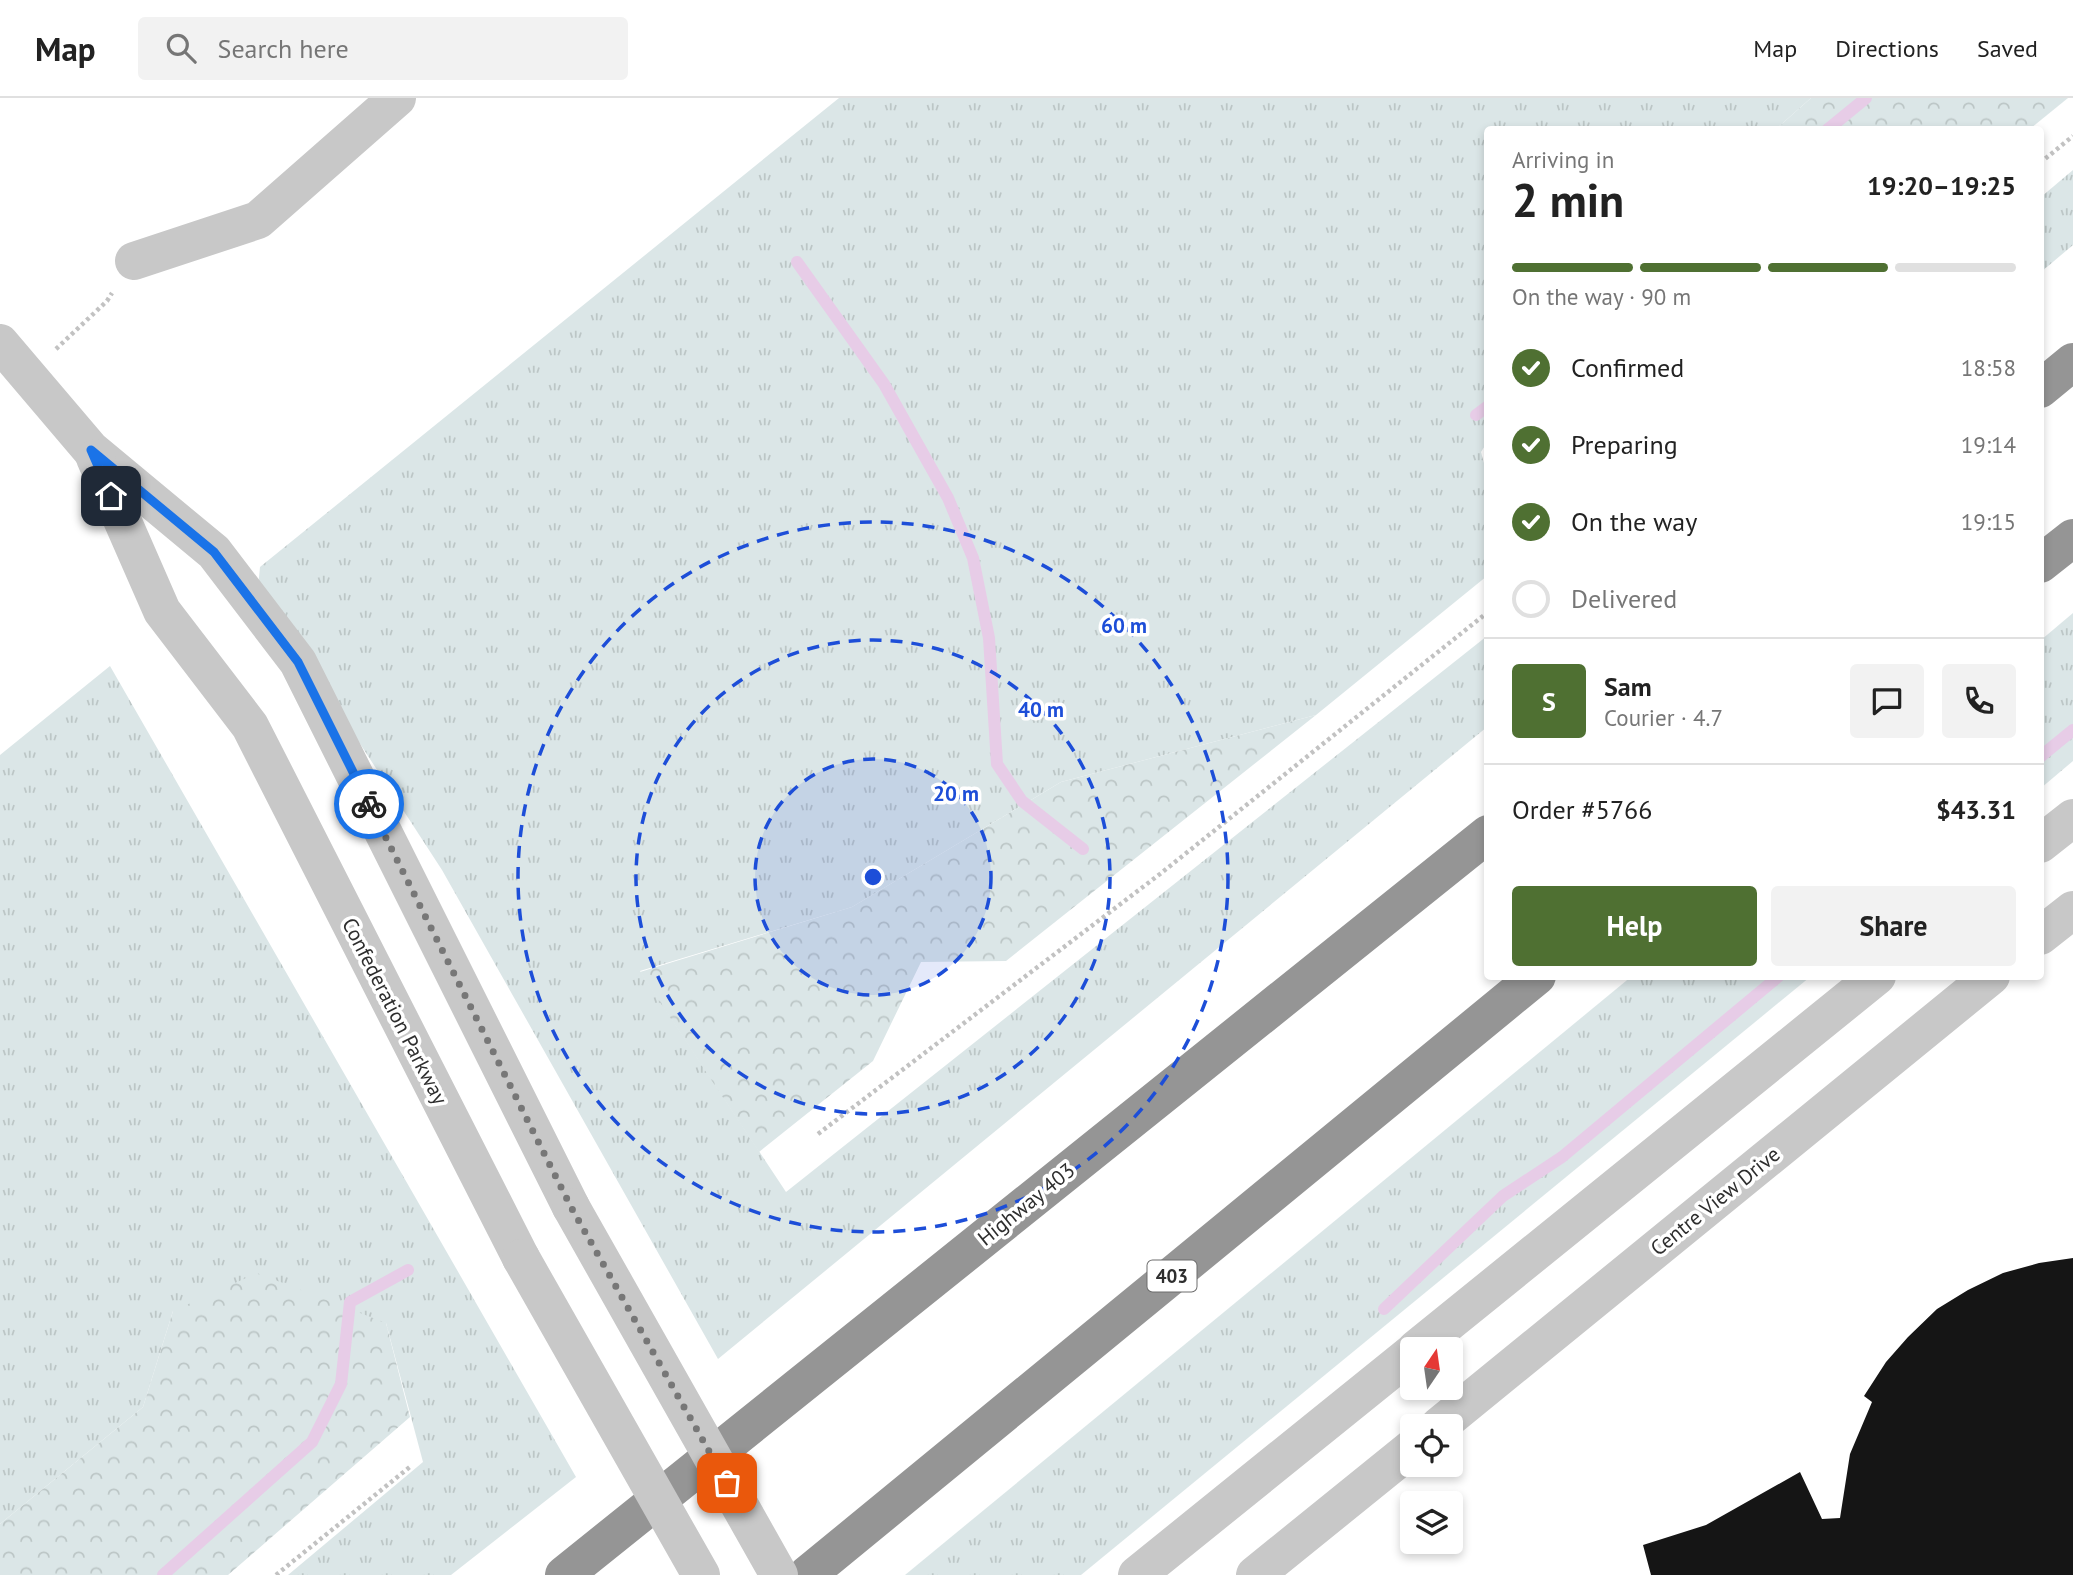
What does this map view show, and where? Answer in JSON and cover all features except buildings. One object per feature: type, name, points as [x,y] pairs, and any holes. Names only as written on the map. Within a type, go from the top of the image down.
[{"type":"highway","points":[[2044,386],[2073,362]]},
{"type":"highway","points":[[2044,561],[2073,538]]},
{"type":"highway","name":"Highway 403","points":[[564,1575],[1484,837]]},
{"type":"highway","name":"403","points":[[807,1575],[1532,980]]},
{"type":"street","points":[[134,261],[258,220],[397,98]]},
{"type":"street","name":"Confederation Parkway","points":[[0,343],[91,450],[214,552],[298,662],[571,1207],[779,1575]]},
{"type":"street","name":"Confederation Parkway","points":[[91,450],[162,611],[250,726],[521,1258],[701,1575]]},
{"type":"street","points":[[2044,841],[2073,818]]},
{"type":"street","points":[[2044,933],[2073,910]]},
{"type":"street","points":[[1431,1337],[1872,980]]},
{"type":"street","name":"Centre View Drive","points":[[1454,1414],[1986,980]]},
{"type":"street","points":[[1138,1575],[1400,1363]]},
{"type":"street","points":[[1255,1575],[1400,1458]]},
{"type":"path","points":[[2044,160],[2073,136]]},
{"type":"path","points":[[28,376],[107,301],[134,261]]},
{"type":"path","points":[[818,1134],[1160,874],[1484,615]]},
{"type":"path","points":[[276,1575],[411,1466]]},
{"type":"green space","points":[[839,98],[1811,98],[1779,126],[1484,126],[1484,447],[1481,452],[1484,463],[1484,578],[1316,715],[1061,782],[852,907],[640,971],[786,1192],[1484,638],[1484,729],[718,1359],[442,870],[331,699],[257,598],[260,567]]},
{"type":"green space","points":[[1811,98],[2068,98],[2034,126],[1779,126]]},
{"type":"green space","points":[[2073,170],[2073,245],[2044,269],[2044,194]]},
{"type":"green space","points":[[2073,613],[2073,761],[2044,785],[2044,637]]},
{"type":"green space","points":[[110,666],[576,1477],[451,1575],[288,1575],[423,1462],[386,1323],[173,1311],[143,1407],[0,1524],[0,755]]},
{"type":"green space","points":[[1316,715],[1006,961],[921,962],[873,1061],[759,1152],[640,972],[852,907],[1061,782]]},
{"type":"green space","points":[[1627,980],[1806,980],[1081,1575],[905,1575]]},
{"type":"green space","points":[[257,1273],[386,1323],[410,1417],[228,1575],[0,1575],[0,1524],[143,1407],[173,1311]]},
{"type":"waterway","points":[[1832,126],[1866,98]]},
{"type":"waterway","points":[[797,262],[884,384],[948,498],[973,558],[989,638],[997,764],[1022,801],[1083,849]]},
{"type":"waterway","points":[[1476,415],[1484,409]]},
{"type":"waterway","points":[[2044,754],[2073,730]]},
{"type":"waterway","points":[[1384,1309],[1503,1196],[1562,1157],[1774,980]]},
{"type":"waterway","points":[[163,1575],[312,1442],[341,1384],[350,1302],[408,1270]]},
{"type":"way so far","points":[[369,804],[571,1207],[727,1483]]},
{"type":"route","points":[[111,496],[91,450],[214,552],[298,662],[369,804]]}]
